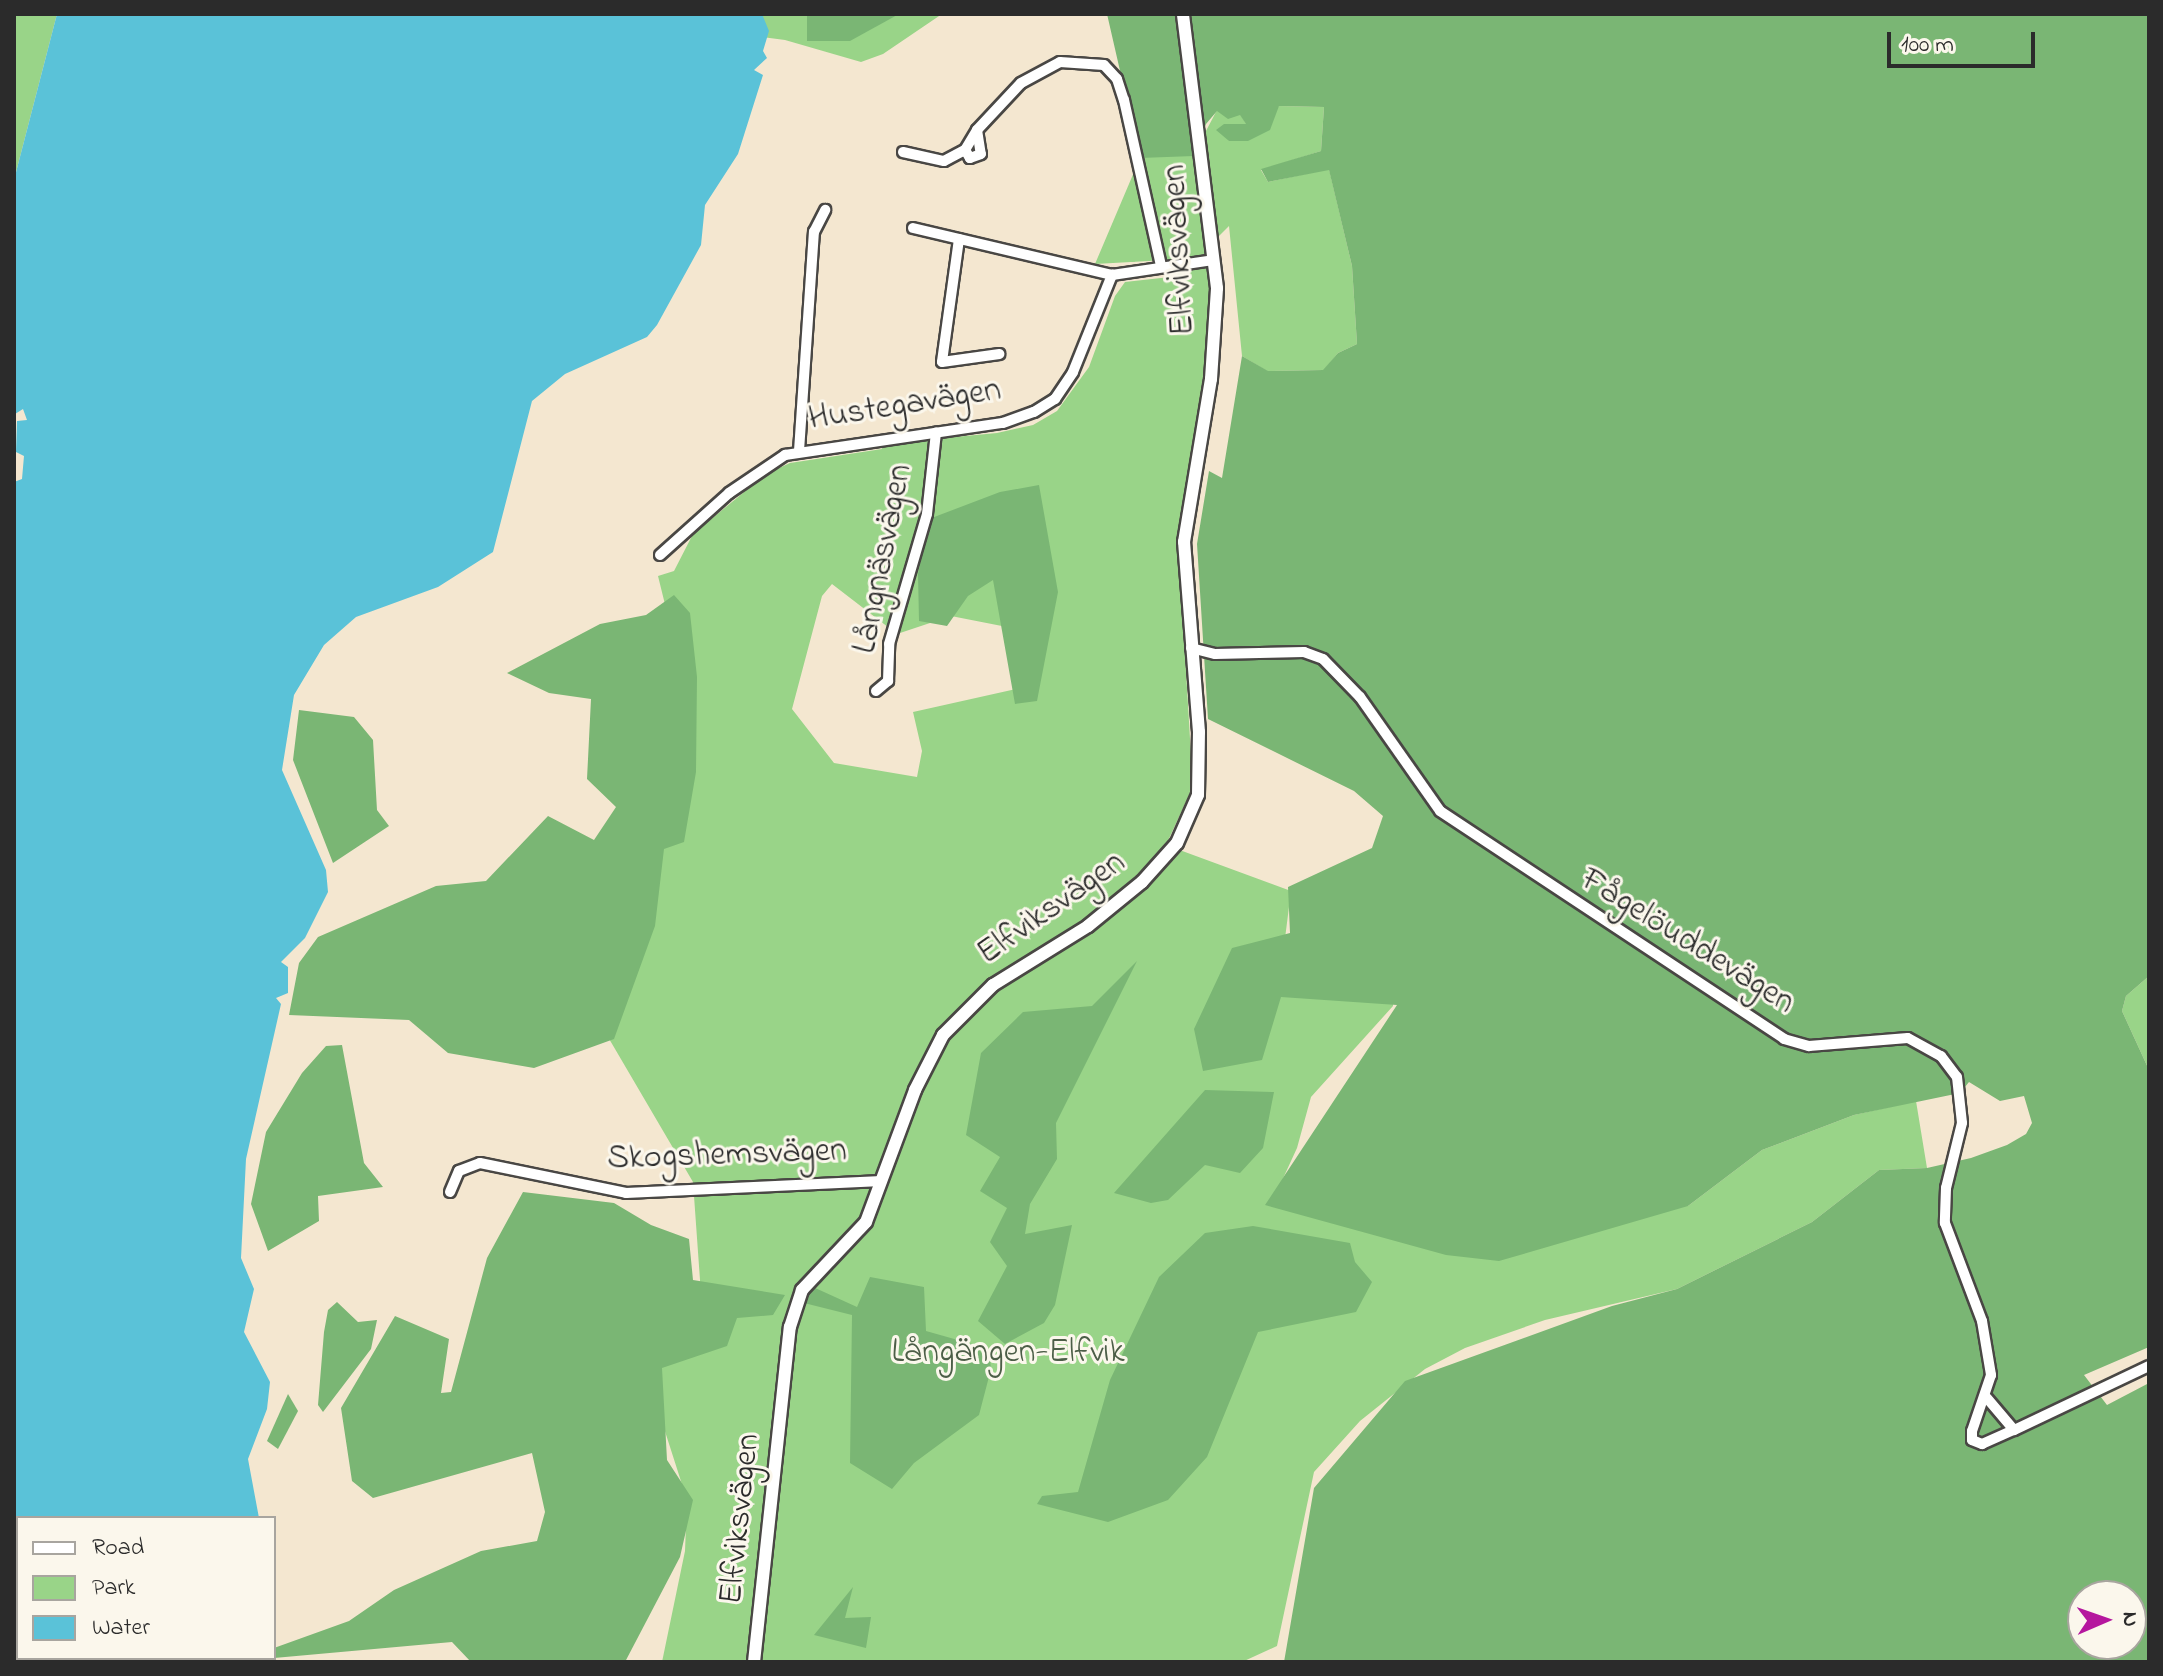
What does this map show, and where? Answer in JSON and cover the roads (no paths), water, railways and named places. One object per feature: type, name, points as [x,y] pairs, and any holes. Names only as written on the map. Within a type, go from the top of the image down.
[{"type":"street","name":"Elfviksvägen","points":[[754,1662],[792,1314],[802,1290],[860,1232],[923,1070],[960,1015],[1004,977],[1102,916],[1177,843],[1200,780],[1184,542],[1212,367],[1213,260],[1183,14]]},
{"type":"street","points":[[903,152],[944,161],[965,150],[977,130],[1038,72],[1074,60],[1104,65],[1117,79],[1124,100],[1161,266]]},
{"type":"street","points":[[965,150],[970,158],[981,154],[977,130]]},
{"type":"street","points":[[799,451],[814,232],[825,210]]},
{"type":"street","points":[[913,228],[1112,275],[1213,260]]},
{"type":"street","points":[[959,239],[942,362],[999,354]]},
{"type":"street","name":"Hustegavägen","points":[[660,555],[768,462],[799,451],[1003,423],[1055,399],[1073,372],[1112,275]]},
{"type":"street","name":"Långnäsvägen","points":[[876,691],[888,681],[889,644],[927,514],[936,432]]},
{"type":"street","name":"Fågelöuddevägen","points":[[1191,648],[1215,654],[1304,652],[1323,659],[1360,697],[1440,811],[1784,1039],[1809,1046],[1908,1038],[1941,1056],[1957,1077],[1962,1123],[1946,1188],[1945,1223],[1982,1321],[1991,1375],[1987,1398],[1972,1440],[1982,1444],[2149,1366]]},
{"type":"street","name":"Skogshemsvägen","points":[[450,1192],[459,1171],[480,1163],[626,1193],[882,1181]]},
{"type":"street","points":[[1987,1398],[2014,1430]]},
{"type":"water","points":[[57,14],[762,14],[769,31],[763,51],[767,58],[754,70],[763,75],[738,154],[705,205],[701,245],[657,325],[647,337],[565,374],[532,401],[493,552],[438,587],[356,617],[324,645],[294,695],[282,770],[326,870],[328,892],[305,938],[281,962],[288,967],[288,993],[276,998],[281,1004],[246,1159],[241,1258],[254,1289],[244,1332],[270,1382],[267,1409],[248,1459],[259,1516],[16,1516],[16,1660],[250,1662],[14,1662],[14,180]]},
{"type":"park label","name":"Långängen-Elfvik","points":[[1008,1354]]}]
